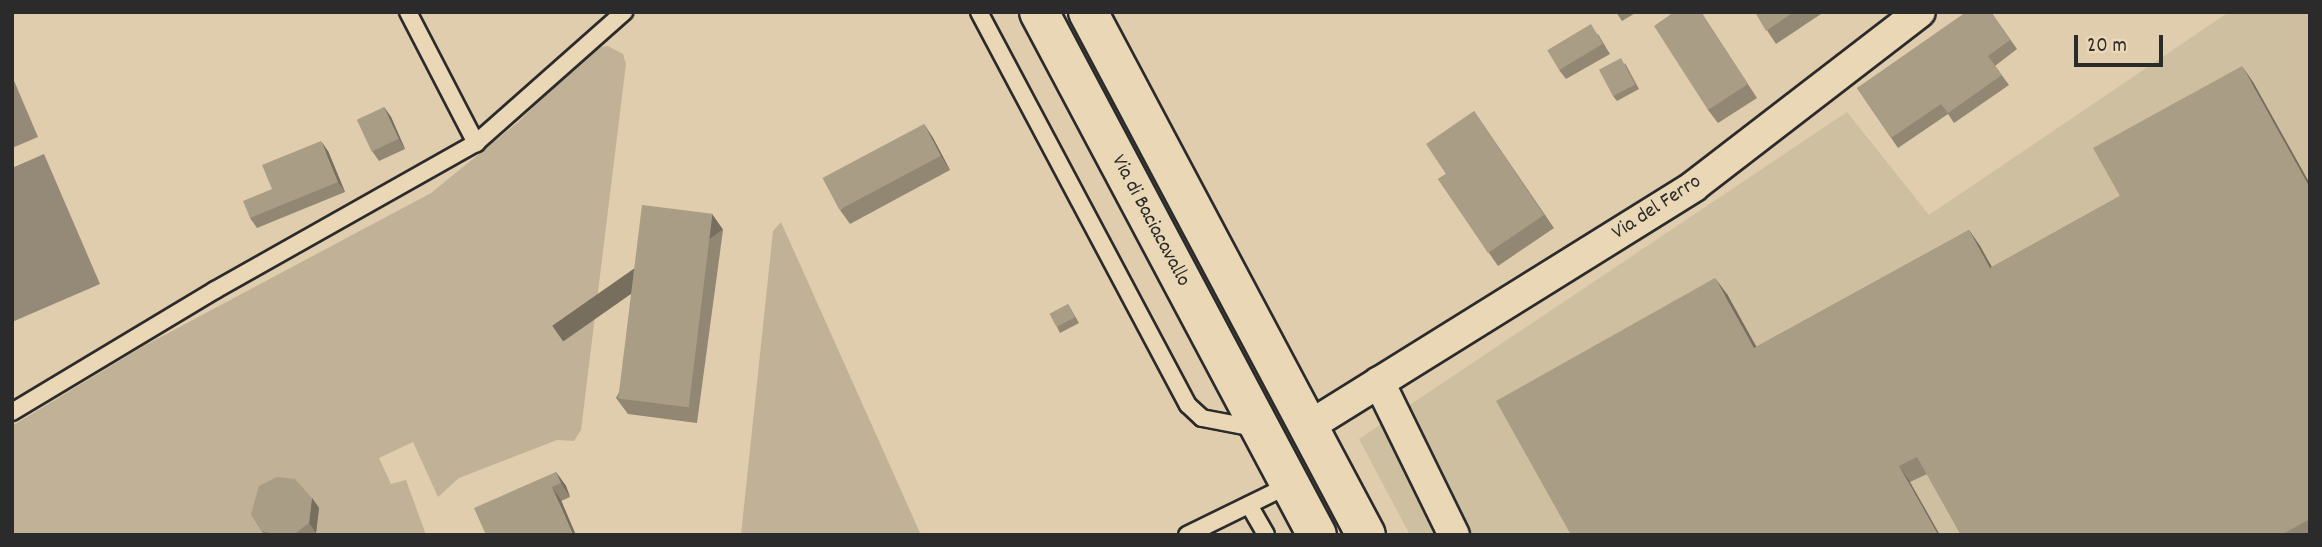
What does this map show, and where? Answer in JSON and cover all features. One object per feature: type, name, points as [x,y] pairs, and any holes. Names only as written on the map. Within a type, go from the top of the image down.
[{"type":"main road","name":"Via di Baciacavallo","points":[[1039,12],[1260,429]]},
{"type":"main road","name":"Via di Baciacavallo","points":[[1088,12],[1309,426]]},
{"type":"main road","points":[[1309,426],[1366,535]]},
{"type":"main road","points":[[1260,429],[1317,535]]},
{"type":"street","name":"Via del Ferro","points":[[1309,426],[1694,186],[1920,12]]},
{"type":"street","points":[[1379,382],[1454,535]]},
{"type":"lane","points":[[408,12],[476,143]]},
{"type":"lane","points":[[12,412],[215,289],[476,143],[624,12]]},
{"type":"lane","points":[[979,12],[1188,405],[1202,418],[1260,429]]},
{"type":"lane","points":[[1187,535],[1289,485]]},
{"type":"lane","points":[[1248,505],[1266,535]]},
{"type":"shaded area","points":[[2229,12],[2310,12],[2310,535],[1410,535],[1359,439],[1847,112],[1929,215]]},
{"type":"shaded area","points":[[608,46],[623,54],[626,64],[581,430],[574,441],[557,440],[459,478],[438,497],[413,442],[379,458],[391,484],[406,480],[426,535],[314,535],[319,508],[302,489],[258,523],[264,535],[12,535],[12,426],[142,347],[431,193],[517,123],[594,48]]},
{"type":"shaded area","points":[[12,76],[38,137],[12,148]]},
{"type":"shaded area","points":[[44,154],[100,284],[12,322],[12,168]]},
{"type":"shaded area","points":[[781,222],[921,535],[741,535],[773,231]]},
{"type":"building","points":[[1674,12],[1701,12],[1748,84],[1708,110],[1654,26]]},
{"type":"building","points":[[1755,12],[1794,12],[1766,31]]},
{"type":"building","points":[[1966,12],[1991,12],[2010,40],[1988,56],[2002,75],[1948,113],[1941,104],[1891,138],[1857,88]]},
{"type":"building","points":[[1591,24],[1603,44],[1559,70],[1547,50]]},
{"type":"building","points":[[1621,58],[1635,84],[1613,96],[1599,70]]},
{"type":"building","points":[[2242,66],[2310,188],[2310,519],[2281,535],[1961,535],[1917,457],[1899,466],[1938,535],[1571,535],[1496,401],[1715,278],[1754,348],[1969,230],[1990,268],[2120,196],[2093,148]]},
{"type":"building","points":[[384,107],[399,139],[372,151],[357,120]]},
{"type":"building","points":[[1474,111],[1544,215],[1488,253],[1438,179],[1446,174],[1426,144]]},
{"type":"building","points":[[924,124],[941,156],[839,210],[822,178]]},
{"type":"building","points":[[321,141],[338,182],[250,218],[243,201],[272,189],[262,165]]},
{"type":"building","points":[[642,205],[712,214],[689,407],[618,399]]},
{"type":"building","points":[[1068,304],[1075,317],[1057,327],[1049,314]]},
{"type":"building","points":[[556,472],[561,483],[552,487],[573,535],[486,535],[474,508]]},
{"type":"building","points":[[277,477],[295,479],[312,498],[309,523],[293,535],[262,531],[251,514],[259,486]]}]
